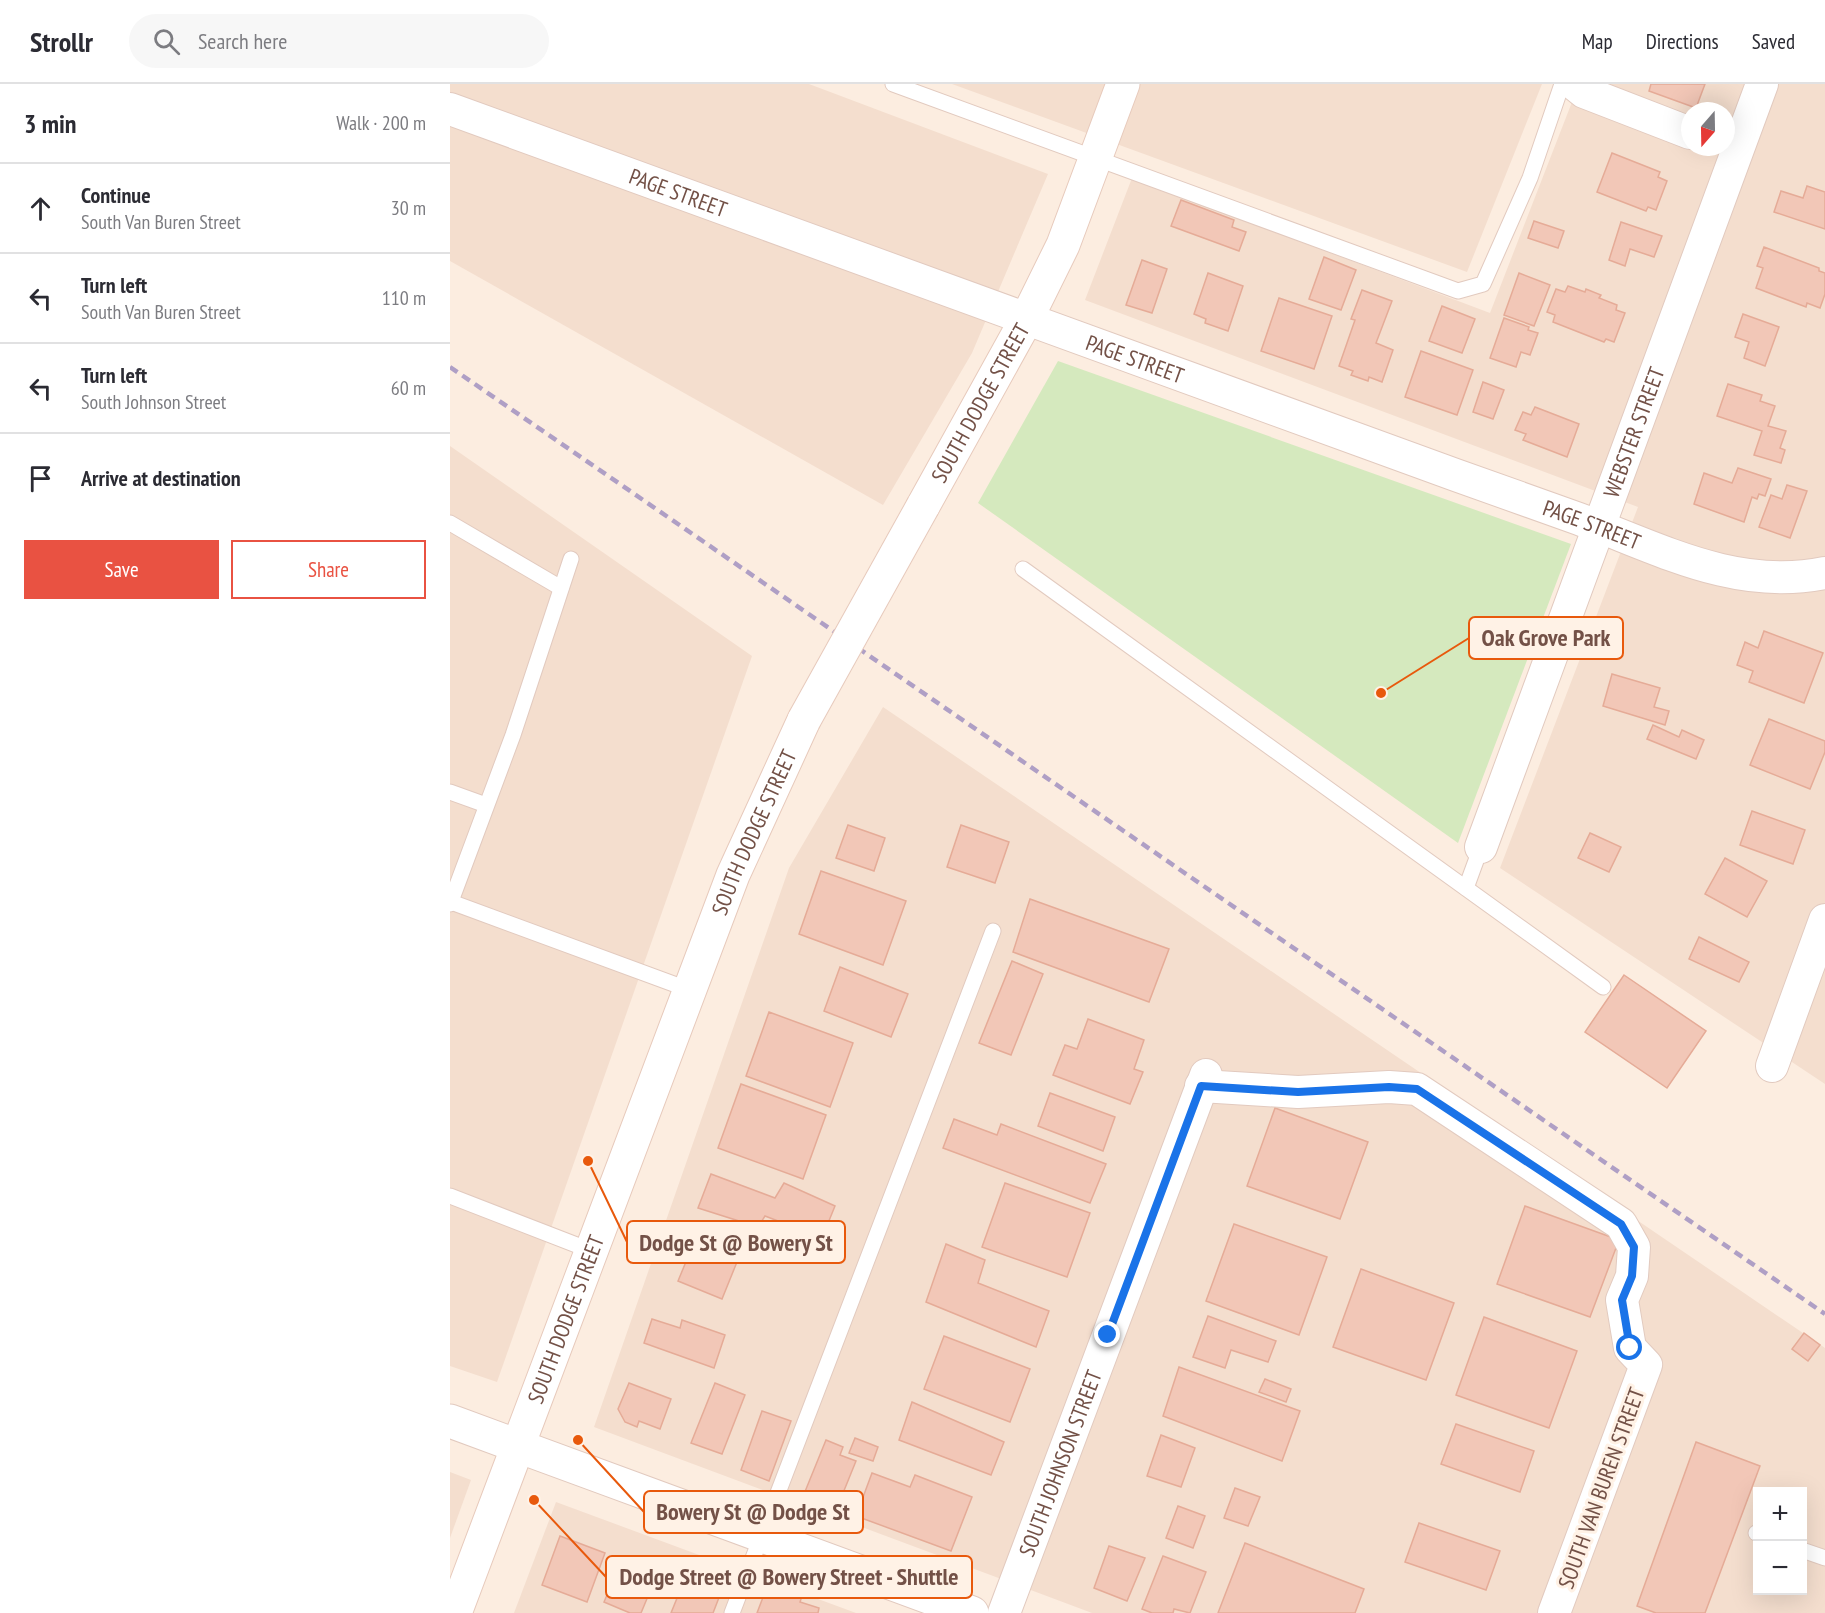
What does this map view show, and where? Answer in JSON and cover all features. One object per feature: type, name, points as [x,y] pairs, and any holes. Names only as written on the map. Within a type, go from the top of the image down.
[{"type":"main road","name":"SOUTH DODGE STREET","points":[[455,1613],[733,875],[804,720],[1026,320],[1063,245],[1123,84]]},
{"type":"main road","points":[[450,1421],[972,1613]]},
{"type":"street","points":[[1574,84],[1584,92],[1681,130]]},
{"type":"street","name":"WEBSTER STREET","points":[[1735,142],[1762,84]]},
{"type":"street","name":"PAGE STREET","points":[[450,109],[1700,565],[1767,578],[1825,573]]},
{"type":"street","name":"WEBSTER STREET","points":[[1481,847],[1599,527],[1730,156]]},
{"type":"street","points":[[1772,1066],[1825,920]]},
{"type":"street","name":"SOUTH JOHNSON STREET","points":[[1004,1613],[1204,1081]]},
{"type":"street","name":"SOUTH VAN BUREN STREET","points":[[1204,1081],[1298,1092],[1389,1087],[1417,1089],[1621,1224],[1634,1247],[1632,1276],[1622,1300],[1630,1348],[1646,1365],[1554,1613]]},
{"type":"lane","points":[[893,84],[1458,291],[1483,284],[1530,178],[1562,84]]},
{"type":"lane","points":[[450,523],[561,588]]},
{"type":"lane","points":[[571,559],[513,735],[486,805],[456,872],[450,903],[690,990]]},
{"type":"lane","points":[[1023,569],[1603,987]]},
{"type":"lane","points":[[450,792],[486,805]]},
{"type":"lane","points":[[1466,888],[1481,847]]},
{"type":"lane","points":[[732,1613],[993,931]]},
{"type":"lane","points":[[450,1196],[592,1251]]},
{"type":"lane","points":[[1807,1551],[1825,1558]]},
{"type":"shaded area","points":[[450,84],[809,84],[1048,174],[972,353],[883,505],[450,261]]},
{"type":"shaded area","points":[[952,84],[1542,84],[1467,272]]},
{"type":"shaded area","points":[[1579,84],[1825,84],[1825,1084],[1500,868],[1638,507],[1085,300],[1132,178],[1490,313]]},
{"type":"shaded area","points":[[450,446],[752,656],[497,1382],[450,1366]]},
{"type":"shaded area","points":[[883,707],[1825,1348],[1825,1613],[1092,1613],[594,1427],[789,868]]},
{"type":"shaded area","points":[[450,1472],[471,1480],[450,1538]]},
{"type":"shaded area","points":[[556,1502],[856,1613],[514,1613]]},
{"type":"green space","points":[[1058,361],[1571,544],[1458,843],[978,503]]},
{"type":"building","points":[[1651,84],[1705,84],[1698,102],[1681,103],[1649,91]]},
{"type":"building","points":[[1612,153],[1660,172],[1658,177],[1667,181],[1656,210],[1648,207],[1646,211],[1597,192]]},
{"type":"building","points":[[1807,186],[1825,192],[1825,229],[1774,212],[1781,191],[1803,198]]},
{"type":"building","points":[[1181,200],[1234,220],[1232,227],[1246,232],[1239,251],[1171,226]]},
{"type":"building","points":[[1534,221],[1564,231],[1558,248],[1528,238]]},
{"type":"building","points":[[1621,222],[1662,236],[1654,257],[1630,249],[1625,266],[1609,260]]},
{"type":"building","points":[[1764,247],[1819,268],[1819,271],[1825,273],[1825,294],[1820,308],[1807,303],[1806,307],[1756,288],[1763,268],[1757,266]]},
{"type":"building","points":[[1324,257],[1356,270],[1341,310],[1309,299]]},
{"type":"building","points":[[1142,260],[1167,269],[1152,313],[1126,305]]},
{"type":"building","points":[[1208,273],[1243,286],[1228,331],[1205,323],[1206,319],[1194,314]]},
{"type":"building","points":[[1519,273],[1550,285],[1534,326],[1504,315]]},
{"type":"building","points":[[1568,286],[1585,292],[1586,289],[1601,295],[1599,298],[1617,305],[1616,310],[1625,313],[1614,342],[1606,339],[1604,342],[1553,322],[1555,315],[1547,312],[1556,289],[1565,292]]},
{"type":"building","points":[[1362,290],[1392,301],[1376,343],[1393,350],[1382,382],[1369,377],[1368,381],[1351,375],[1353,371],[1339,366],[1355,320],[1351,319]]},
{"type":"building","points":[[1279,298],[1332,316],[1314,369],[1261,351]]},
{"type":"building","points":[[1442,306],[1475,319],[1462,353],[1429,341]]},
{"type":"building","points":[[1743,314],[1779,327],[1765,366],[1744,358],[1749,342],[1735,337]]},
{"type":"building","points":[[1504,318],[1529,327],[1528,330],[1538,333],[1530,355],[1521,352],[1516,367],[1490,358]]},
{"type":"building","points":[[1421,351],[1473,370],[1457,415],[1405,397]]},
{"type":"building","points":[[1483,382],[1504,390],[1493,419],[1473,412]]},
{"type":"building","points":[[1728,384],[1762,395],[1760,401],[1775,406],[1768,426],[1786,431],[1780,448],[1785,450],[1781,463],[1754,455],[1762,431],[1717,416]]},
{"type":"building","points":[[1535,407],[1579,424],[1567,457],[1523,440],[1526,434],[1515,430],[1523,412],[1531,415]]},
{"type":"building","points":[[1738,468],[1771,479],[1765,496],[1759,494],[1757,499],[1752,497],[1744,522],[1694,504],[1704,473],[1732,483]]},
{"type":"building","points":[[1787,485],[1807,491],[1790,538],[1759,527],[1771,495],[1782,499]]},
{"type":"building","points":[[1764,631],[1823,653],[1804,703],[1749,682],[1753,671],[1737,665],[1745,642],[1758,648]]},
{"type":"building","points":[[1612,674],[1660,688],[1654,707],[1669,711],[1665,725],[1603,706]]},
{"type":"building","points":[[1769,719],[1825,741],[1825,752],[1810,789],[1750,765]]},
{"type":"building","points":[[1653,725],[1679,737],[1682,730],[1704,740],[1696,759],[1647,739]]},
{"type":"building","points":[[1752,811],[1805,830],[1793,864],[1740,845]]},
{"type":"building","points":[[848,825],[885,838],[874,871],[836,858]]},
{"type":"building","points":[[961,825],[1009,842],[995,883],[947,867]]},
{"type":"building","points":[[1590,833],[1621,847],[1609,872],[1578,858]]},
{"type":"building","points":[[1725,858],[1767,881],[1747,917],[1705,894]]},
{"type":"building","points":[[821,871],[906,901],[883,965],[799,934]]},
{"type":"building","points":[[1030,899],[1169,949],[1149,1002],[1013,952]]},
{"type":"building","points":[[1699,937],[1749,962],[1739,982],[1689,959]]},
{"type":"building","points":[[1012,961],[1043,974],[1011,1055],[979,1043]]},
{"type":"building","points":[[840,967],[908,994],[891,1037],[824,1011]]},
{"type":"building","points":[[1624,975],[1706,1031],[1667,1088],[1585,1032]]},
{"type":"building","points":[[769,1012],[853,1043],[830,1107],[746,1076]]},
{"type":"building","points":[[1088,1019],[1144,1040],[1134,1069],[1143,1072],[1130,1104],[1053,1075],[1065,1045],[1077,1049]]},
{"type":"building","points":[[741,1084],[826,1115],[803,1179],[718,1148]]},
{"type":"building","points":[[1050,1093],[1115,1117],[1103,1151],[1038,1126]]},
{"type":"building","points":[[1275,1108],[1368,1142],[1340,1219],[1247,1186]]},
{"type":"building","points":[[954,1119],[997,1135],[1001,1124],[1106,1164],[1090,1203],[943,1148]]},
{"type":"building","points":[[711,1174],[775,1198],[784,1183],[835,1206],[822,1238],[765,1216],[758,1227],[698,1208]]},
{"type":"building","points":[[1005,1183],[1090,1213],[1067,1277],[982,1247]]},
{"type":"building","points":[[1525,1206],[1619,1240],[1590,1317],[1497,1284]]},
{"type":"building","points":[[1234,1224],[1327,1257],[1299,1335],[1206,1301]]},
{"type":"building","points":[[695,1240],[739,1257],[722,1299],[678,1281]]},
{"type":"building","points":[[946,1244],[985,1260],[978,1283],[1049,1311],[1036,1347],[926,1302]]},
{"type":"building","points":[[1361,1269],[1454,1303],[1426,1380],[1333,1347]]},
{"type":"building","points":[[1208,1316],[1276,1341],[1268,1362],[1231,1350],[1225,1368],[1193,1357]]},
{"type":"building","points":[[1484,1317],[1577,1351],[1549,1428],[1456,1395]]},
{"type":"building","points":[[652,1319],[680,1328],[682,1320],[725,1335],[714,1368],[644,1343]]},
{"type":"building","points":[[1804,1333],[1820,1345],[1808,1361],[1792,1349]]},
{"type":"building","points":[[944,1336],[1030,1369],[1010,1422],[924,1389]]},
{"type":"building","points":[[1179,1367],[1300,1411],[1282,1461],[1163,1416]]},
{"type":"building","points":[[1265,1379],[1291,1389],[1286,1402],[1259,1392]]},
{"type":"building","points":[[629,1383],[671,1399],[660,1429],[639,1421],[637,1427],[625,1422],[618,1409]]},
{"type":"building","points":[[715,1383],[745,1395],[722,1454],[691,1443]]},
{"type":"building","points":[[912,1402],[1004,1442],[991,1475],[899,1440]]},
{"type":"building","points":[[762,1411],[791,1421],[769,1481],[741,1470]]},
{"type":"building","points":[[1456,1424],[1534,1451],[1520,1492],[1441,1464]]},
{"type":"building","points":[[1161,1435],[1195,1448],[1181,1487],[1147,1476]]},
{"type":"building","points":[[855,1438],[878,1447],[873,1461],[849,1453]]},
{"type":"building","points":[[826,1440],[843,1447],[840,1455],[856,1461],[841,1498],[836,1496],[832,1506],[804,1494]]},
{"type":"building","points":[[1696,1442],[1760,1466],[1705,1613],[1656,1613],[1637,1606]]},
{"type":"building","points":[[872,1473],[910,1487],[915,1475],[972,1497],[951,1551],[856,1516]]},
{"type":"building","points":[[1235,1488],[1260,1497],[1248,1526],[1224,1518]]},
{"type":"building","points":[[1178,1506],[1205,1516],[1193,1548],[1166,1538]]},
{"type":"building","points":[[1419,1523],[1500,1551],[1486,1590],[1405,1562]]},
{"type":"building","points":[[560,1536],[605,1553],[587,1602],[542,1585]]},
{"type":"building","points":[[1245,1543],[1364,1589],[1355,1613],[1218,1613]]},
{"type":"building","points":[[1109,1546],[1145,1558],[1127,1601],[1094,1588]]},
{"type":"building","points":[[1163,1556],[1206,1572],[1190,1613],[1174,1609],[1173,1613],[1152,1613],[1142,1609]]},
{"type":"building","points":[[621,1562],[656,1577],[641,1613],[630,1613],[604,1602]]},
{"type":"building","points":[[684,1581],[720,1595],[713,1613],[671,1613]]},
{"type":"building","points":[[768,1584],[802,1596],[800,1602],[819,1608],[818,1613],[757,1613]]},
{"type":"railway","points":[[450,367],[1825,1314]]},
{"type":"place","name":"Oak Grove Park","points":[[1381,693]]},
{"type":"place","name":"Dodge St @ Bowery St","points":[[588,1161]]},
{"type":"place","name":"Bowery St @ Dodge St","points":[[578,1440]]},
{"type":"place","name":"Dodge Street @ Bowery Street - Shuttle","points":[[534,1500]]},
{"type":"route","points":[[1108,1335],[1201,1086],[1298,1092],[1389,1087],[1417,1089],[1621,1224],[1634,1247],[1632,1276],[1622,1300],[1630,1348]]}]
